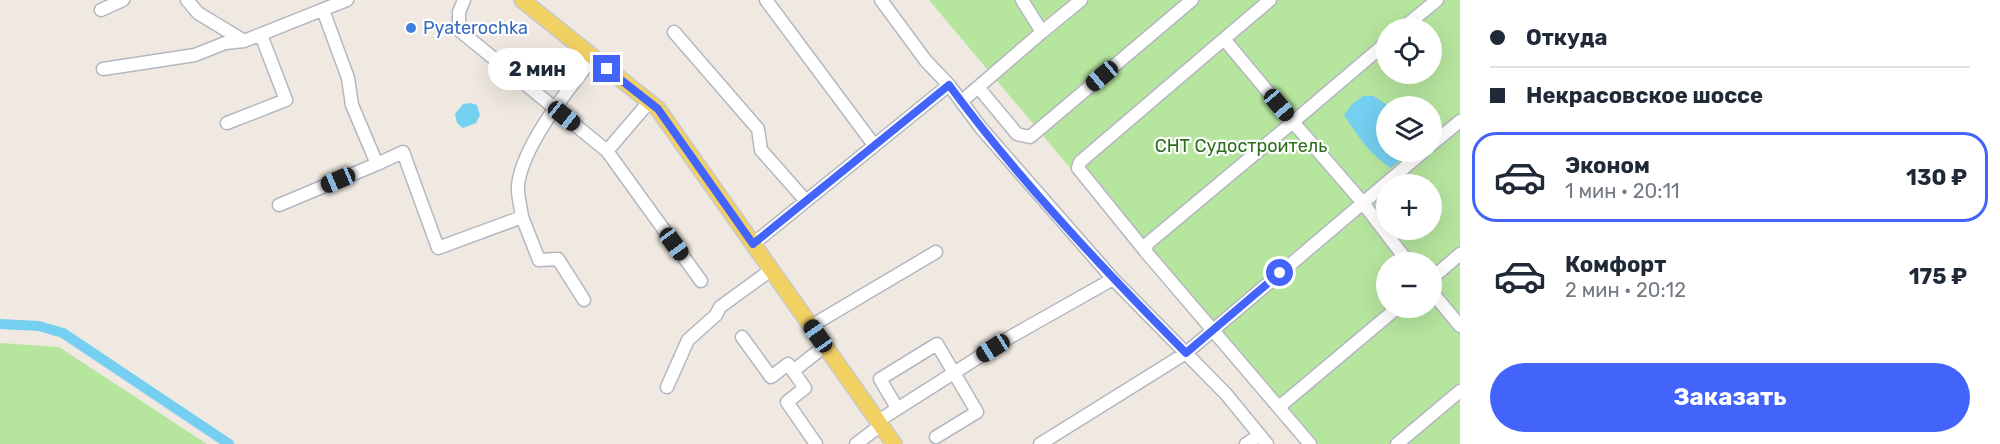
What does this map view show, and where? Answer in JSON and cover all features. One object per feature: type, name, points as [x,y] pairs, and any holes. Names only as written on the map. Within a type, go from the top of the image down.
[{"type":"main road","points":[[522,0],[658,109],[894,444]]},
{"type":"street","points":[[101,10],[123,0]]},
{"type":"street","points":[[187,0],[198,13],[244,41]]},
{"type":"street","points":[[103,69],[195,55],[225,43],[244,41],[261,35],[347,0]]},
{"type":"street","points":[[464,0],[459,12],[459,30],[607,151],[701,281]]},
{"type":"street","points":[[766,0],[874,146]]},
{"type":"street","points":[[881,0],[926,61],[949,85],[981,128],[1113,279],[1226,394],[1264,440],[1246,444]]},
{"type":"street","points":[[962,101],[1080,0]]},
{"type":"street","points":[[978,87],[1017,134],[1030,137],[1192,0]]},
{"type":"street","points":[[1270,0],[1080,162],[1078,168],[1146,252],[1310,444]]},
{"type":"street","points":[[1415,18],[1437,0]]},
{"type":"street","points":[[1025,1],[1042,32]]},
{"type":"street","points":[[323,10],[348,78],[352,105],[376,164]]},
{"type":"street","points":[[674,32],[758,129],[761,150],[806,201]]},
{"type":"street","points":[[227,123],[286,100],[261,35]]},
{"type":"street","points":[[1224,39],[1400,252]]},
{"type":"street","points":[[1146,252],[1147,244],[1376,51]]},
{"type":"street","points":[[584,300],[558,259],[539,260],[522,218],[518,186],[527,157],[554,108],[593,58]]},
{"type":"street","points":[[753,244],[949,85]]},
{"type":"street","points":[[607,151],[649,102]]},
{"type":"street","points":[[1442,136],[1460,120]]},
{"type":"street","points":[[279,205],[403,152],[438,248],[522,218]]},
{"type":"street","points":[[1040,444],[1186,353],[1412,162]]},
{"type":"street","points":[[811,326],[936,252]]},
{"type":"street","points":[[1442,270],[1460,254]]},
{"type":"street","points":[[667,387],[688,340],[716,315],[720,307],[771,270]]},
{"type":"street","points":[[856,444],[897,408],[1012,336],[1113,279]]},
{"type":"street","points":[[1442,304],[1460,326]]},
{"type":"street","points":[[1279,407],[1385,318]]},
{"type":"street","points":[[742,337],[771,377],[788,364],[806,388],[787,402],[816,444]]},
{"type":"street","points":[[897,408],[880,380],[938,344],[977,412],[936,437]]},
{"type":"street","points":[[793,371],[825,346]]},
{"type":"street","points":[[1397,444],[1460,391]]},
{"type":"green space","name":"СНТ Судостроитель","points":[[929,0],[1460,0],[1460,444],[1302,444]]},
{"type":"green space","points":[[0,343],[59,347],[207,444],[0,444]]},
{"type":"water","points":[[1363,96],[1376,98],[1376,156],[1359,137],[1344,115],[1352,104]]},
{"type":"water","points":[[463,104],[477,105],[480,115],[476,123],[463,128],[457,123],[455,114]]},
{"type":"water","points":[[1383,162],[1398,162],[1391,168]]},
{"type":"waterway","points":[[0,324],[39,326],[63,333],[229,444]]},
{"type":"place","name":"Pyaterochka","points":[[411,28]]},
{"type":"route","points":[[607,69],[658,109],[753,244],[949,85],[981,128],[1113,279],[1186,353],[1280,273]]}]
